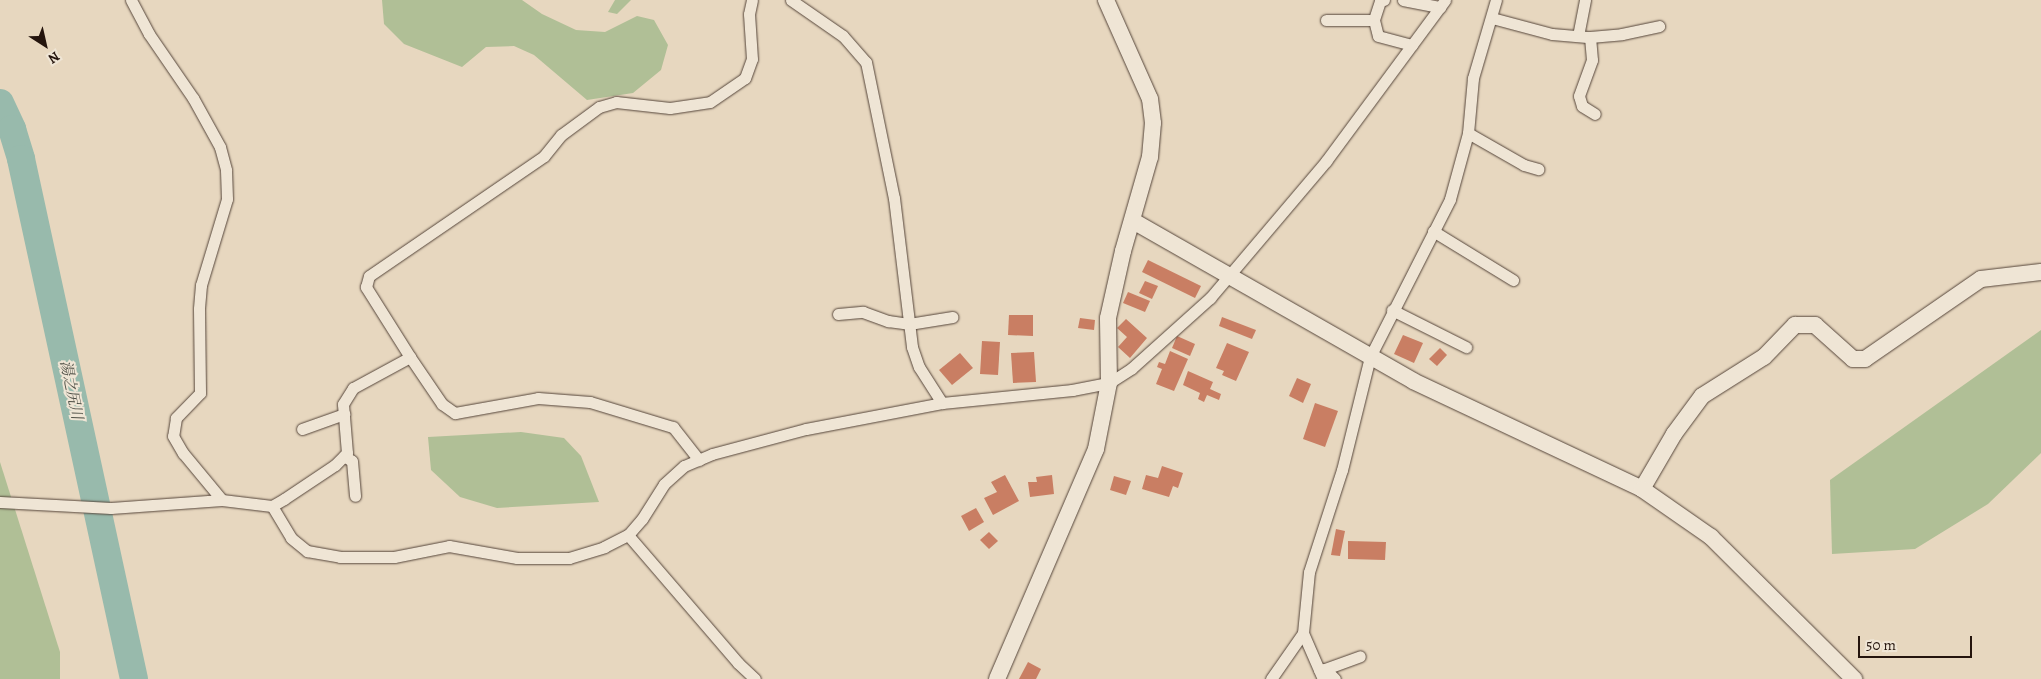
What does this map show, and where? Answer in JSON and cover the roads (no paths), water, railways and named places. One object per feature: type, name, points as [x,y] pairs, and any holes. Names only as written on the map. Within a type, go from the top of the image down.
[{"type":"street","points":[[131,0],[150,34],[193,98],[220,147],[226,170],[227,199],[201,285],[199,309],[200,394],[176,418],[173,436],[183,453],[222,500]]},
{"type":"street","points":[[699,460],[673,427],[590,402],[538,398],[455,413],[442,404],[366,287],[368,276],[544,156],[562,135],[599,107],[616,102],[670,108],[710,102],[745,78],[752,59],[749,14],[752,0]]},
{"type":"street","points":[[791,0],[843,36],[866,62],[894,198],[912,347],[919,367],[942,403]]},
{"type":"street","points":[[997,679],[1096,449],[1109,383],[1108,318],[1123,251],[1150,157],[1153,123],[1150,99],[1106,0]]},
{"type":"street","points":[[1384,0],[1380,1],[1374,20],[1378,36],[1412,45]]},
{"type":"street","points":[[1403,0],[1443,4]]},
{"type":"street","points":[[1271,679],[1303,633],[1309,572],[1342,470],[1370,357],[1392,310],[1450,199],[1468,132],[1473,78],[1496,0]]},
{"type":"street","points":[[1578,36],[1585,0]]},
{"type":"street","points":[[272,506],[291,538],[307,551],[340,557],[394,558],[449,546],[517,558],[569,558],[604,547],[628,535],[642,519],[664,484],[684,466],[699,460],[806,429],[942,403],[1072,390],[1109,383],[1132,368],[1210,298],[1326,161],[1443,4]]},
{"type":"street","points":[[1492,18],[1552,34],[1590,37],[1622,34],[1659,26]]},
{"type":"street","points":[[1326,20],[1374,20]]},
{"type":"street","points":[[1590,37],[1592,60],[1579,96],[1582,106],[1595,114]]},
{"type":"street","points":[[1468,132],[1524,165],[1538,169]]},
{"type":"street","points":[[1133,221],[1413,381],[1642,489],[1711,537],[1854,679]]},
{"type":"street","points":[[1433,231],[1514,280]]},
{"type":"street","points":[[1642,489],[1674,434],[1702,396],[1764,357],[1795,325],[1815,326],[1853,359],[1865,359],[1981,279],[2041,272]]},
{"type":"street","points":[[1392,310],[1466,347]]},
{"type":"street","points":[[838,314],[863,312],[888,321],[909,324],[952,317]]},
{"type":"street","points":[[0,502],[111,508],[222,500],[272,506],[347,453],[343,404],[353,388],[410,357]]},
{"type":"street","points":[[302,429],[344,414]]},
{"type":"street","points":[[344,456],[352,461],[355,496]]},
{"type":"street","points":[[628,535],[738,663],[755,679]]},
{"type":"street","points":[[1303,633],[1322,673],[1335,679]]},
{"type":"street","points":[[1322,673],[1360,656]]},
{"type":"waterway","name":"湯之尻川","points":[[0,103],[12,129],[21,159],[134,679]]}]
